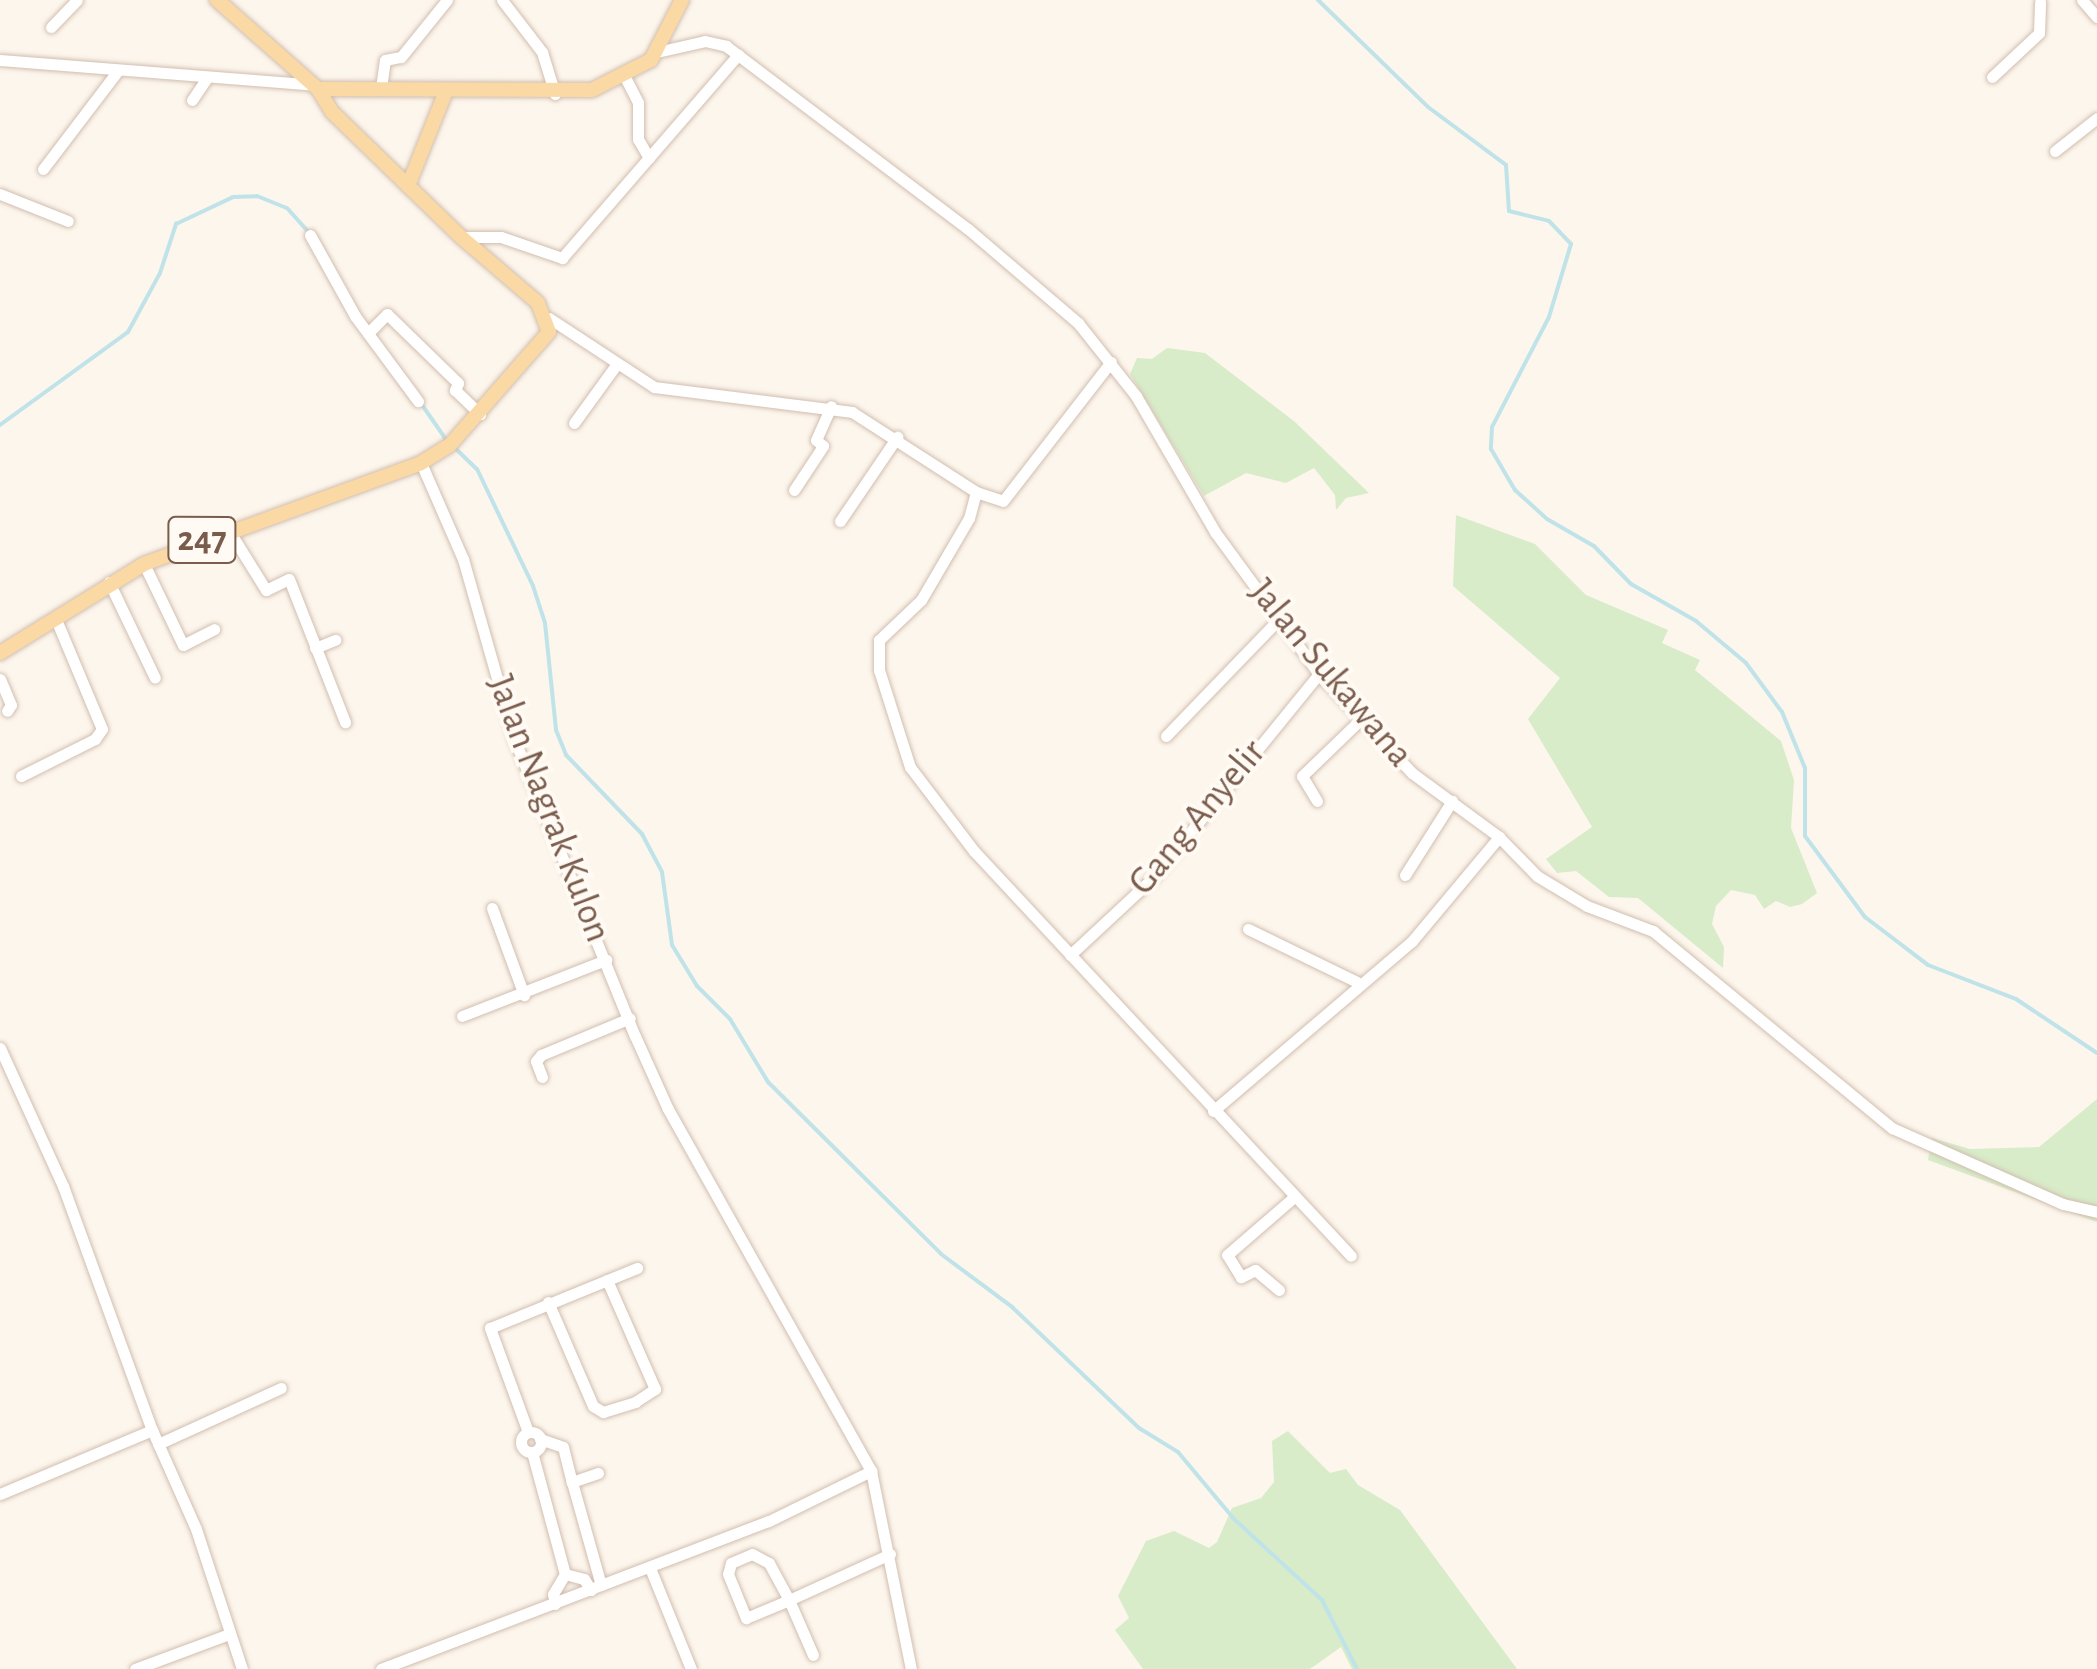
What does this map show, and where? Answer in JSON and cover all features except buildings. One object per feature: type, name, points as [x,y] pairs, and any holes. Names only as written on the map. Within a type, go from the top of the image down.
[{"type":"main road","points":[[217,0],[313,86],[332,112],[549,318]]},
{"type":"main road","points":[[313,86],[555,94],[592,90],[626,77],[657,52],[678,2]]},
{"type":"main road","points":[[408,186],[446,91]]},
{"type":"main road","name":"247","points":[[0,653],[109,582],[144,564],[228,529],[421,463],[480,414],[543,342],[549,318]]},
{"type":"street","points":[[51,27],[77,0]]},
{"type":"street","points":[[381,88],[386,60],[401,57],[447,0]]},
{"type":"street","points":[[502,0],[542,52],[555,94]]},
{"type":"street","points":[[2082,0],[2097,18]]},
{"type":"street","points":[[1992,77],[2039,33],[2040,2]]},
{"type":"street","name":"Jalan Sukawana","points":[[657,52],[710,41],[738,55],[968,229],[1066,310],[1111,362],[1215,532],[1319,674],[1359,720],[1500,837],[1549,884],[1653,931],[1883,1122],[2064,1204],[2097,1212]]},
{"type":"street","points":[[461,237],[501,237],[560,260],[738,55]]},
{"type":"street","points":[[0,60],[313,86]]},
{"type":"street","points":[[43,169],[117,72]]},
{"type":"street","points":[[626,77],[638,104],[638,139],[649,158]]},
{"type":"street","points":[[192,100],[206,79]]},
{"type":"street","points":[[2055,151],[2097,118]]},
{"type":"street","points":[[0,194],[68,221]]},
{"type":"street","points":[[310,235],[369,333],[418,401]]},
{"type":"street","points":[[369,333],[388,314],[458,383],[455,390],[480,414]]},
{"type":"street","points":[[549,318],[654,388],[831,406],[897,436],[976,492],[1006,500],[1062,418],[1111,362]]},
{"type":"street","points":[[574,423],[616,365]]},
{"type":"street","points":[[794,490],[823,446],[816,440],[831,406]]},
{"type":"street","points":[[840,521],[897,436]]},
{"type":"street","name":"Jalan Nagrak Kulon","points":[[421,463],[454,531],[515,741],[630,1018],[691,1150],[871,1471],[912,1669]]},
{"type":"street","points":[[976,492],[969,518],[922,600],[882,634],[879,670],[918,782],[1070,955],[1351,1256]]},
{"type":"street","points":[[228,529],[266,590],[290,579],[346,722]]},
{"type":"street","points":[[144,564],[183,645],[214,629]]},
{"type":"street","points":[[109,582],[155,678]]},
{"type":"street","points":[[21,776],[102,729],[55,618]]},
{"type":"street","points":[[1166,736],[1278,620]]},
{"type":"street","points":[[316,648],[334,640]]},
{"type":"street","name":"Gang Anyelir","points":[[1070,955],[1153,878],[1319,674]]},
{"type":"street","points":[[0,679],[12,706],[6,712]]},
{"type":"street","points":[[1317,800],[1302,776],[1359,720]]},
{"type":"street","points":[[1405,875],[1452,800]]},
{"type":"street","points":[[1213,1111],[1356,982],[1412,941],[1500,837]]},
{"type":"street","points":[[492,908],[524,995]]},
{"type":"street","points":[[1248,929],[1356,982]]},
{"type":"street","points":[[462,1016],[606,960]]},
{"type":"street","points":[[542,1077],[536,1061],[541,1055],[630,1018]]},
{"type":"street","points":[[0,1048],[63,1186],[152,1430],[196,1529],[242,1669]]},
{"type":"street","points":[[1279,1290],[1255,1270],[1241,1276],[1227,1255],[1296,1196]]},
{"type":"street","points":[[596,1588],[564,1447],[528,1432],[488,1332],[548,1302],[637,1268]]},
{"type":"street","points":[[548,1302],[593,1406],[603,1412],[635,1402],[654,1389],[607,1280]]},
{"type":"street","points":[[158,1444],[281,1388]]},
{"type":"street","points":[[0,1494],[152,1430]]},
{"type":"street","points":[[528,1432],[521,1445],[532,1452],[565,1574],[553,1594],[555,1604]]},
{"type":"street","points":[[532,1452],[540,1440]]},
{"type":"street","points":[[381,1669],[769,1521],[871,1471]]},
{"type":"street","points":[[572,1482],[598,1474]]},
{"type":"street","points":[[813,1655],[789,1600],[760,1555],[730,1565],[744,1617],[789,1600],[890,1554]]},
{"type":"street","points":[[650,1568],[691,1669]]},
{"type":"street","points":[[565,1574],[584,1578],[596,1588]]},
{"type":"street","points":[[135,1669],[229,1634]]},
{"type":"green space","points":[[1167,348],[1205,353],[1295,422],[1369,493],[1346,498],[1336,510],[1335,495],[1314,468],[1286,483],[1246,473],[1204,496],[1130,374],[1137,358],[1152,359]]},
{"type":"green space","points":[[1456,515],[1535,544],[1586,595],[1668,630],[1662,643],[1700,660],[1695,670],[1781,741],[1794,780],[1791,828],[1817,893],[1802,904],[1790,907],[1776,901],[1764,909],[1755,895],[1731,890],[1716,906],[1712,924],[1724,947],[1723,968],[1638,898],[1609,897],[1576,871],[1557,873],[1546,859],[1592,827],[1528,719],[1560,678],[1453,586]]},
{"type":"green space","points":[[2097,1099],[2097,1222],[1928,1160],[1932,1138],[1970,1149],[2039,1147]]},
{"type":"green space","points":[[1288,1431],[1330,1473],[1346,1469],[1358,1485],[1400,1510],[1517,1669],[1352,1669],[1341,1647],[1310,1669],[1143,1669],[1115,1630],[1129,1618],[1118,1596],[1146,1541],[1174,1531],[1209,1548],[1217,1542],[1232,1508],[1261,1498],[1274,1482],[1272,1441]]},
{"type":"waterway","points":[[1318,0],[1428,107],[1506,165],[1509,211],[1549,221],[1571,244],[1549,317],[1492,427],[1491,449],[1515,490],[1547,519],[1594,546],[1631,584],[1696,621],[1746,663],[1782,712],[1805,768],[1805,836],[1865,917],[1928,965],[2016,999],[2097,1053]]},
{"type":"waterway","points":[[0,425],[128,332],[160,273],[176,224],[233,197],[257,196],[287,208],[308,231]]},
{"type":"waterway","points":[[420,402],[445,438]]},
{"type":"waterway","points":[[457,450],[477,469],[533,586],[545,623],[556,730],[566,755],[642,834],[662,872],[672,945],[697,986],[730,1019],[768,1082],[941,1254],[1012,1307],[1139,1428],[1178,1452],[1234,1519],[1322,1600],[1357,1669]]}]
